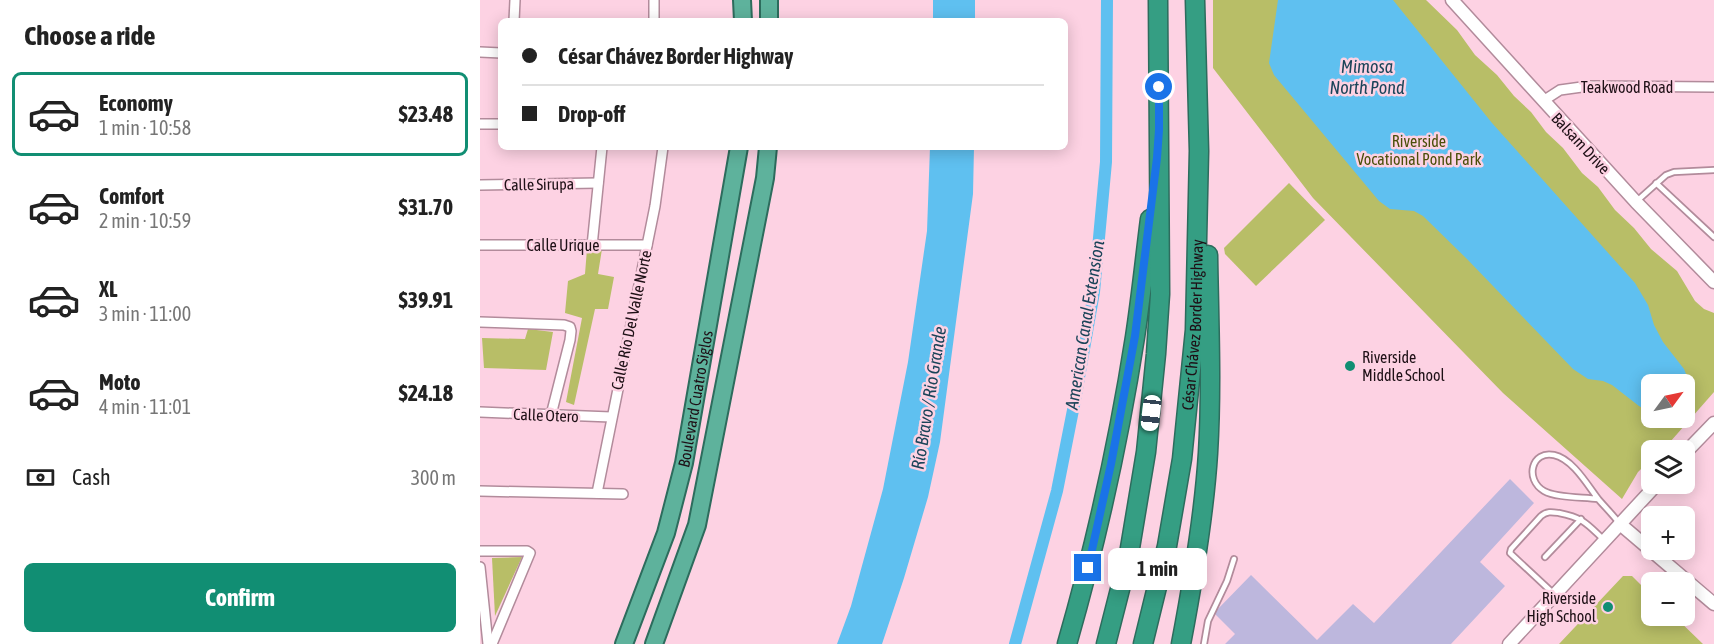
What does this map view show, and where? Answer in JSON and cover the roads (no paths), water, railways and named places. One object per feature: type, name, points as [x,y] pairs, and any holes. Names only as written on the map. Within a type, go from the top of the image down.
[{"type":"highway","points":[[742,0],[742,18]]},
{"type":"highway","points":[[769,0],[769,18]]},
{"type":"highway","name":"César Chávez Border Highway","points":[[1106,644],[1129,554],[1146,452],[1154,383],[1160,294],[1158,0]]},
{"type":"highway","name":"César Chávez Border Highway","points":[[1143,644],[1167,546],[1182,459],[1195,330],[1199,151],[1195,0]]},
{"type":"highway","points":[[1067,644],[1086,577],[1124,401],[1137,325],[1159,130]]},
{"type":"highway","name":"Boulevard Cuatro Siglos","points":[[624,644],[666,533],[684,463],[738,150]]},
{"type":"highway","name":"Boulevard Cuatro Siglos","points":[[654,644],[697,525],[763,189],[768,150]]},
{"type":"highway","points":[[1181,644],[1203,509],[1209,439],[1211,342],[1207,217],[1199,151]]},
{"type":"street","points":[[514,18],[515,0]]},
{"type":"street","points":[[654,0],[654,18]]},
{"type":"street","name":"Balsam Drive","points":[[1452,0],[1636,202],[1714,282]]},
{"type":"street","points":[[480,52],[498,53]]},
{"type":"street","name":"Teakwood Road","points":[[1543,100],[1560,90],[1589,86],[1714,87]]},
{"type":"street","points":[[480,124],[498,124]]},
{"type":"street","points":[[591,246],[602,150]]},
{"type":"street","name":"Calle Río Del Valle Norte","points":[[597,493],[655,206],[663,150]]},
{"type":"street","name":"Calle Sirupa","points":[[480,185],[598,183]]},
{"type":"street","name":"Calle Urique","points":[[480,245],[647,245]]},
{"type":"street","points":[[480,322],[570,327],[570,340],[551,415]]},
{"type":"street","name":"Calle Otero","points":[[480,412],[611,417]]},
{"type":"street","points":[[1695,443],[1714,423]]},
{"type":"street","points":[[480,490],[623,494]]},
{"type":"street","points":[[1509,644],[1648,494]]},
{"type":"street","points":[[1620,524],[1714,604]]},
{"type":"street","points":[[480,551],[527,551],[530,553],[490,644]]},
{"type":"street","points":[[480,567],[490,644]]},
{"type":"lane","points":[[1636,202],[1656,183],[1674,171],[1714,170]]},
{"type":"lane","points":[[1656,183],[1714,237]]},
{"type":"lane","points":[[1598,499],[1552,494],[1543,490],[1532,478],[1532,468],[1536,460],[1544,455],[1554,455],[1567,462],[1588,483],[1598,499],[1620,524]]},
{"type":"lane","points":[[1554,595],[1510,553],[1511,549],[1545,513],[1550,512],[1576,516],[1604,540]]},
{"type":"lane","points":[[1545,557],[1581,519]]},
{"type":"lane","points":[[1204,644],[1208,621],[1227,581],[1234,559]]},
{"type":"water","points":[[933,0],[975,0],[975,18],[933,18]]},
{"type":"water","name":"Mimosa North Pond","points":[[1278,0],[1393,0],[1492,123],[1635,283],[1648,305],[1654,325],[1663,342],[1686,374],[1641,374],[1641,407],[1612,385],[1588,379],[1573,369],[1423,216],[1414,211],[1390,209],[1379,201],[1274,75],[1269,63]]},
{"type":"water","name":"Río Bravo / Rio Grande","points":[[930,150],[974,150],[973,194],[940,442],[928,497],[882,644],[837,644],[851,606],[883,489],[908,362],[927,231]]},
{"type":"waterway","name":"American Canal Extension","points":[[1015,644],[1057,491],[1094,292],[1106,162],[1107,0]]},
{"type":"place","name":"Riverside Middle School","points":[[1350,366]]},
{"type":"place","name":"Riverside High School","points":[[1608,607]]},
{"type":"park label","name":"Riverside Vocational Pond Park","points":[[1419,150]]}]
